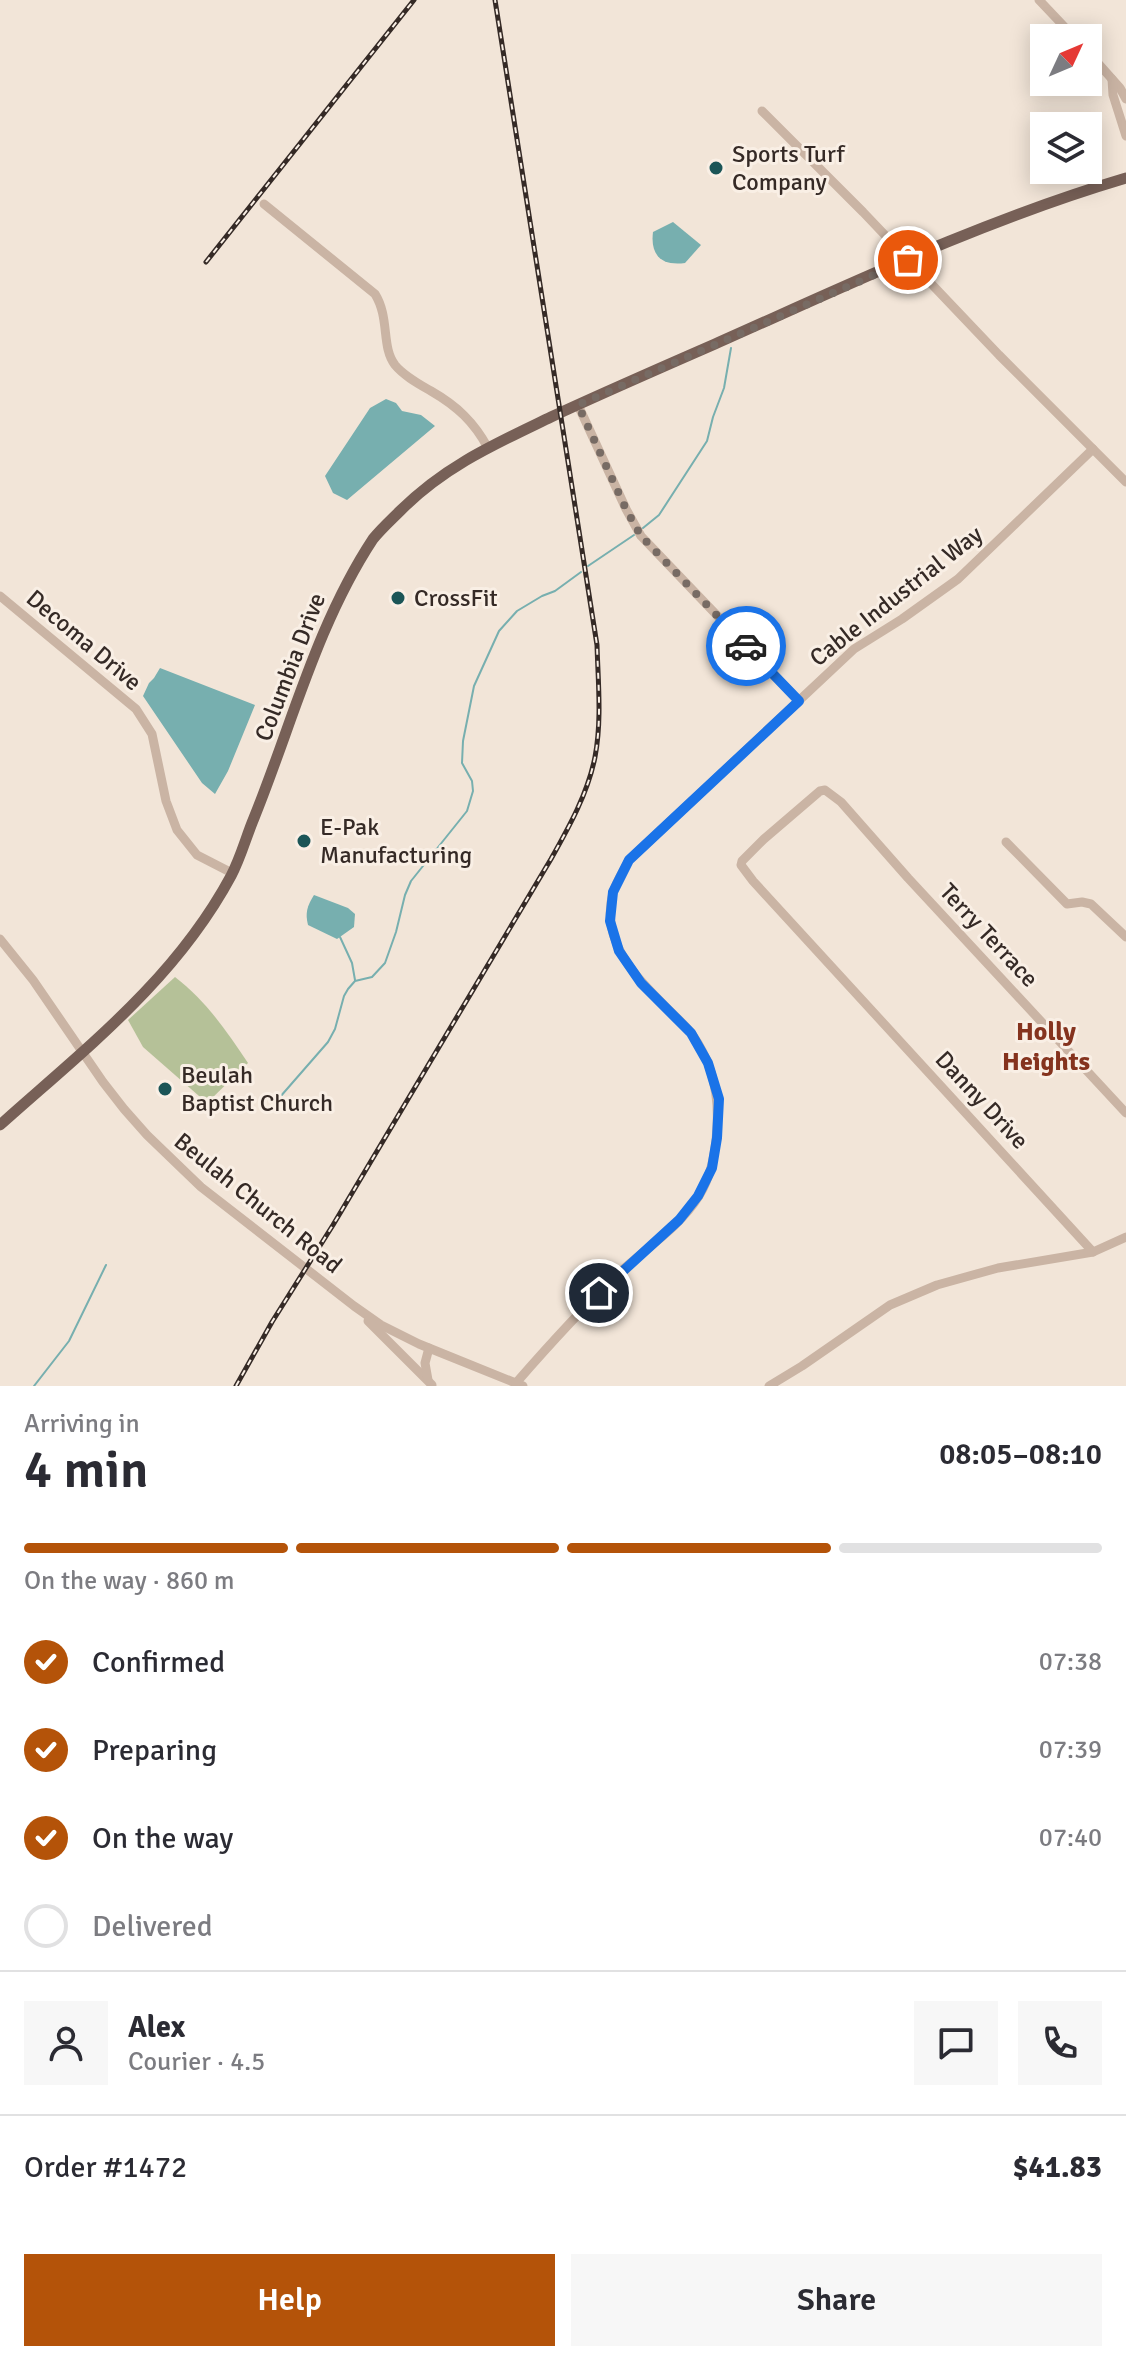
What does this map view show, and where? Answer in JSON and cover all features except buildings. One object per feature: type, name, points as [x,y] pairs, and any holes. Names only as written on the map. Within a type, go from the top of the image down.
[{"type":"main road","name":"Columbia Drive","points":[[0,1125],[141,998],[173,964],[196,933],[232,873],[274,769],[317,648],[340,596],[376,536],[449,469],[578,405],[955,238],[1126,178]]},
{"type":"street","points":[[1039,0],[1062,24]]},
{"type":"street","points":[[1102,68],[1126,99]]},
{"type":"street","points":[[1112,79],[1113,95],[1126,136]]},
{"type":"street","points":[[762,111],[1126,482]]},
{"type":"street","points":[[264,204],[375,294],[382,305],[389,355],[396,367],[460,410],[471,420],[488,448]]},
{"type":"street","points":[[578,405],[641,536],[799,701]]},
{"type":"street","name":"Cable Industrial Way","points":[[519,1385],[560,1331],[679,1220],[698,1196],[712,1168],[719,1099],[708,1063],[691,1033],[641,983],[619,951],[610,921],[613,892],[629,860],[854,649],[958,579],[1093,449]]},
{"type":"street","name":"Decoma Drive","points":[[0,596],[136,709],[152,734],[166,801],[177,830],[197,855],[232,873]]},
{"type":"street","name":"Terry Terrace","points":[[820,791],[825,790],[841,802],[1126,1113]]},
{"type":"street","name":"Danny Drive","points":[[820,791],[747,854],[741,865],[1093,1252]]},
{"type":"street","points":[[1006,842],[1067,904],[1091,904],[1126,937]]},
{"type":"street","name":"Beulah Church Road","points":[[0,939],[33,980],[131,1118],[186,1174],[381,1325],[519,1385]]},
{"type":"street","points":[[769,1386],[894,1303],[937,1285],[998,1268],[1093,1252],[1126,1237]]},
{"type":"street","points":[[354,1306],[432,1386]]},
{"type":"street","points":[[429,1348],[425,1367],[432,1386]]},
{"type":"green space","points":[[175,977],[206,1006],[248,1063],[207,1103],[143,1047],[128,1020]]},
{"type":"water","points":[[673,222],[701,245],[685,263],[664,261],[654,247],[653,232]]},
{"type":"water","points":[[386,399],[396,403],[402,411],[421,415],[435,426],[347,500],[333,493],[325,476],[370,408]]},
{"type":"water","points":[[160,668],[255,705],[228,771],[215,794],[202,783],[143,696]]},
{"type":"water","points":[[314,895],[348,908],[355,914],[354,927],[337,939],[308,925],[307,910]]},
{"type":"waterway","points":[[643,528],[659,515],[707,441],[724,388],[731,348]]},
{"type":"waterway","points":[[588,566],[634,535]]},
{"type":"waterway","points":[[280,1097],[328,1042],[348,989],[355,981],[372,977],[385,963],[411,881],[467,811],[473,791],[472,781],[462,763],[463,741],[474,686],[499,631],[517,611],[555,591],[581,572]]},
{"type":"waterway","points":[[340,937],[352,963],[355,980]]},
{"type":"waterway","points":[[34,1386],[69,1341],[106,1265]]},
{"type":"railway","points":[[206,262],[414,0]]},
{"type":"railway","points":[[236,1386],[551,859],[583,797],[595,757],[599,715],[597,645],[495,0]]},
{"type":"way so far","points":[[746,646],[641,536],[578,405],[908,260]]},
{"type":"place","name":"Sports Turf Company","points":[[716,168]]},
{"type":"place","name":"CrossFit","points":[[398,598]]},
{"type":"place","name":"E-Pak Manufacturing","points":[[304,841]]},
{"type":"place","name":"Beulah Baptist Church","points":[[165,1089]]},
{"type":"district","name":"Holly Heights","points":[[1046,1046]]},
{"type":"route","points":[[599,1293],[679,1220],[698,1196],[712,1168],[719,1099],[708,1063],[691,1033],[641,983],[619,951],[610,921],[613,892],[629,860],[799,701],[746,646]]}]
